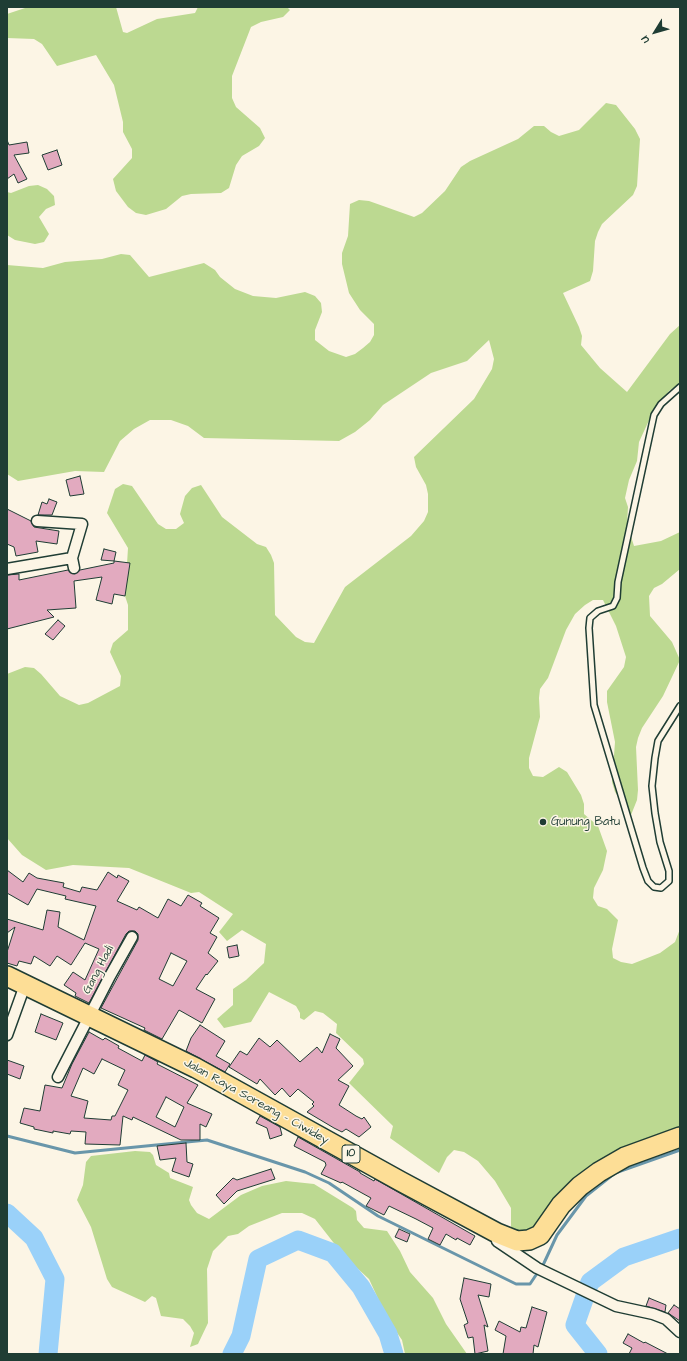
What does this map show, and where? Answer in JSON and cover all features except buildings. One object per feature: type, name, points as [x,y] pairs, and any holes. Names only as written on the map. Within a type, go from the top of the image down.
[{"type":"highway","name":"Jalan Raya Soreang - Ciwidey","points":[[7,976],[196,1068],[497,1233],[516,1241],[529,1240],[540,1235],[562,1205],[580,1186],[599,1172],[625,1157],[680,1137]]},
{"type":"street","points":[[7,569],[73,563],[82,524],[37,521]]},
{"type":"street","name":"Gang Hadi","points":[[58,1077],[132,937]]},
{"type":"street","points":[[7,1035],[25,985]]},
{"type":"street","points":[[497,1233],[497,1241],[537,1268],[616,1306],[653,1314],[666,1319],[680,1332]]},
{"type":"lane","points":[[680,386],[661,404],[654,415],[620,574],[618,598],[613,606],[598,611],[590,618],[589,628],[594,705],[643,868],[648,881],[654,887],[661,888],[669,881],[669,871],[660,842],[652,786],[658,741],[680,706]]},
{"type":"green space","points":[[28,7],[116,7],[123,32],[127,33],[157,19],[195,13],[198,7],[287,7],[290,10],[283,17],[261,22],[251,27],[232,76],[232,98],[236,107],[260,128],[265,138],[259,146],[242,156],[236,165],[229,188],[221,193],[191,194],[182,196],[166,209],[146,215],[136,213],[128,207],[116,191],[113,179],[132,158],[132,149],[123,132],[123,122],[114,85],[96,55],[57,66],[42,44],[34,39],[7,38],[7,14]]},
{"type":"green space","points":[[606,103],[616,105],[635,129],[640,139],[637,186],[633,195],[602,224],[598,232],[595,241],[593,271],[590,281],[563,293],[579,327],[582,336],[581,345],[600,368],[627,392],[670,334],[680,325],[680,383],[669,391],[651,416],[639,442],[637,461],[629,480],[625,498],[628,507],[627,524],[634,546],[661,541],[680,532],[680,569],[662,584],[654,588],[649,596],[650,616],[672,642],[680,660],[663,696],[642,728],[638,738],[636,747],[638,790],[637,800],[631,815],[615,792],[612,782],[615,742],[607,702],[607,691],[624,667],[626,657],[616,626],[603,600],[593,600],[585,605],[575,614],[566,630],[548,678],[540,689],[540,717],[529,758],[529,768],[533,776],[543,777],[559,767],[567,772],[581,795],[584,804],[584,814],[598,826],[607,851],[603,870],[594,888],[593,898],[598,906],[607,909],[618,920],[612,949],[613,958],[621,962],[632,964],[660,953],[675,942],[680,929],[680,1132],[628,1151],[541,1227],[516,1237],[511,1229],[511,1208],[495,1181],[478,1161],[464,1152],[454,1150],[447,1157],[439,1173],[390,1138],[393,1126],[349,1083],[364,1064],[363,1059],[336,1033],[337,1024],[323,1013],[315,1011],[304,1020],[300,1018],[300,1013],[296,1006],[269,992],[251,1022],[224,1028],[217,1019],[233,1005],[233,989],[246,980],[264,963],[266,944],[242,930],[227,941],[219,932],[233,914],[199,892],[191,893],[129,868],[73,865],[46,870],[22,855],[7,838],[7,674],[25,667],[34,668],[60,696],[79,705],[88,703],[120,686],[121,676],[110,652],[113,643],[128,630],[128,605],[125,596],[128,548],[107,513],[115,489],[123,484],[132,486],[158,524],[166,529],[176,529],[184,523],[180,514],[185,496],[192,488],[201,485],[222,517],[257,544],[266,547],[274,563],[275,615],[296,637],[305,642],[314,643],[345,587],[411,536],[424,521],[428,512],[428,494],[426,485],[416,467],[414,457],[474,399],[492,369],[494,359],[489,340],[467,361],[431,373],[383,405],[370,420],[355,432],[339,441],[204,438],[188,426],[171,420],[150,420],[134,429],[120,441],[104,472],[75,471],[18,481],[7,474],[7,265],[43,268],[65,262],[102,259],[121,254],[130,255],[149,277],[204,263],[215,270],[220,277],[235,289],[253,296],[276,298],[305,292],[315,296],[321,303],[322,312],[315,330],[315,340],[329,351],[346,357],[355,354],[363,348],[370,342],[374,335],[374,324],[360,310],[349,293],[342,264],[342,253],[348,236],[350,204],[359,200],[369,201],[414,217],[422,213],[445,191],[461,167],[470,161],[518,139],[534,126],[544,126],[559,136],[579,130]]},
{"type":"green space","points":[[38,185],[47,189],[54,196],[55,205],[46,209],[39,217],[49,234],[44,242],[35,244],[15,240],[7,235],[7,192],[11,193],[29,186]]},
{"type":"green space","points":[[135,1151],[150,1152],[153,1155],[156,1165],[169,1173],[170,1178],[193,1187],[189,1200],[191,1205],[197,1213],[209,1219],[241,1195],[262,1186],[286,1181],[314,1184],[353,1208],[356,1211],[357,1220],[364,1228],[387,1231],[400,1251],[410,1272],[433,1298],[446,1324],[467,1354],[405,1354],[402,1340],[387,1318],[369,1279],[344,1256],[315,1219],[302,1213],[282,1213],[249,1226],[238,1234],[228,1236],[213,1251],[207,1269],[208,1323],[198,1344],[190,1347],[194,1333],[190,1326],[183,1319],[161,1316],[156,1298],[152,1296],[145,1302],[112,1287],[107,1279],[91,1227],[77,1200],[83,1185],[86,1162],[91,1156]]},
{"type":"waterway","points":[[7,1136],[75,1153],[207,1140],[305,1172],[329,1183],[378,1216],[516,1284],[530,1284],[544,1263],[557,1235],[586,1196],[615,1173],[680,1150]]},
{"type":"waterway","points":[[7,1213],[34,1238],[55,1279],[48,1354]]},
{"type":"waterway","points":[[598,1354],[575,1325],[590,1282],[624,1257],[680,1238]]},
{"type":"waterway","points":[[232,1354],[241,1336],[258,1259],[298,1240],[333,1253],[361,1287],[388,1334],[394,1354]]},
{"type":"place","name":"Gunung Batu","points":[[543,822]]}]
